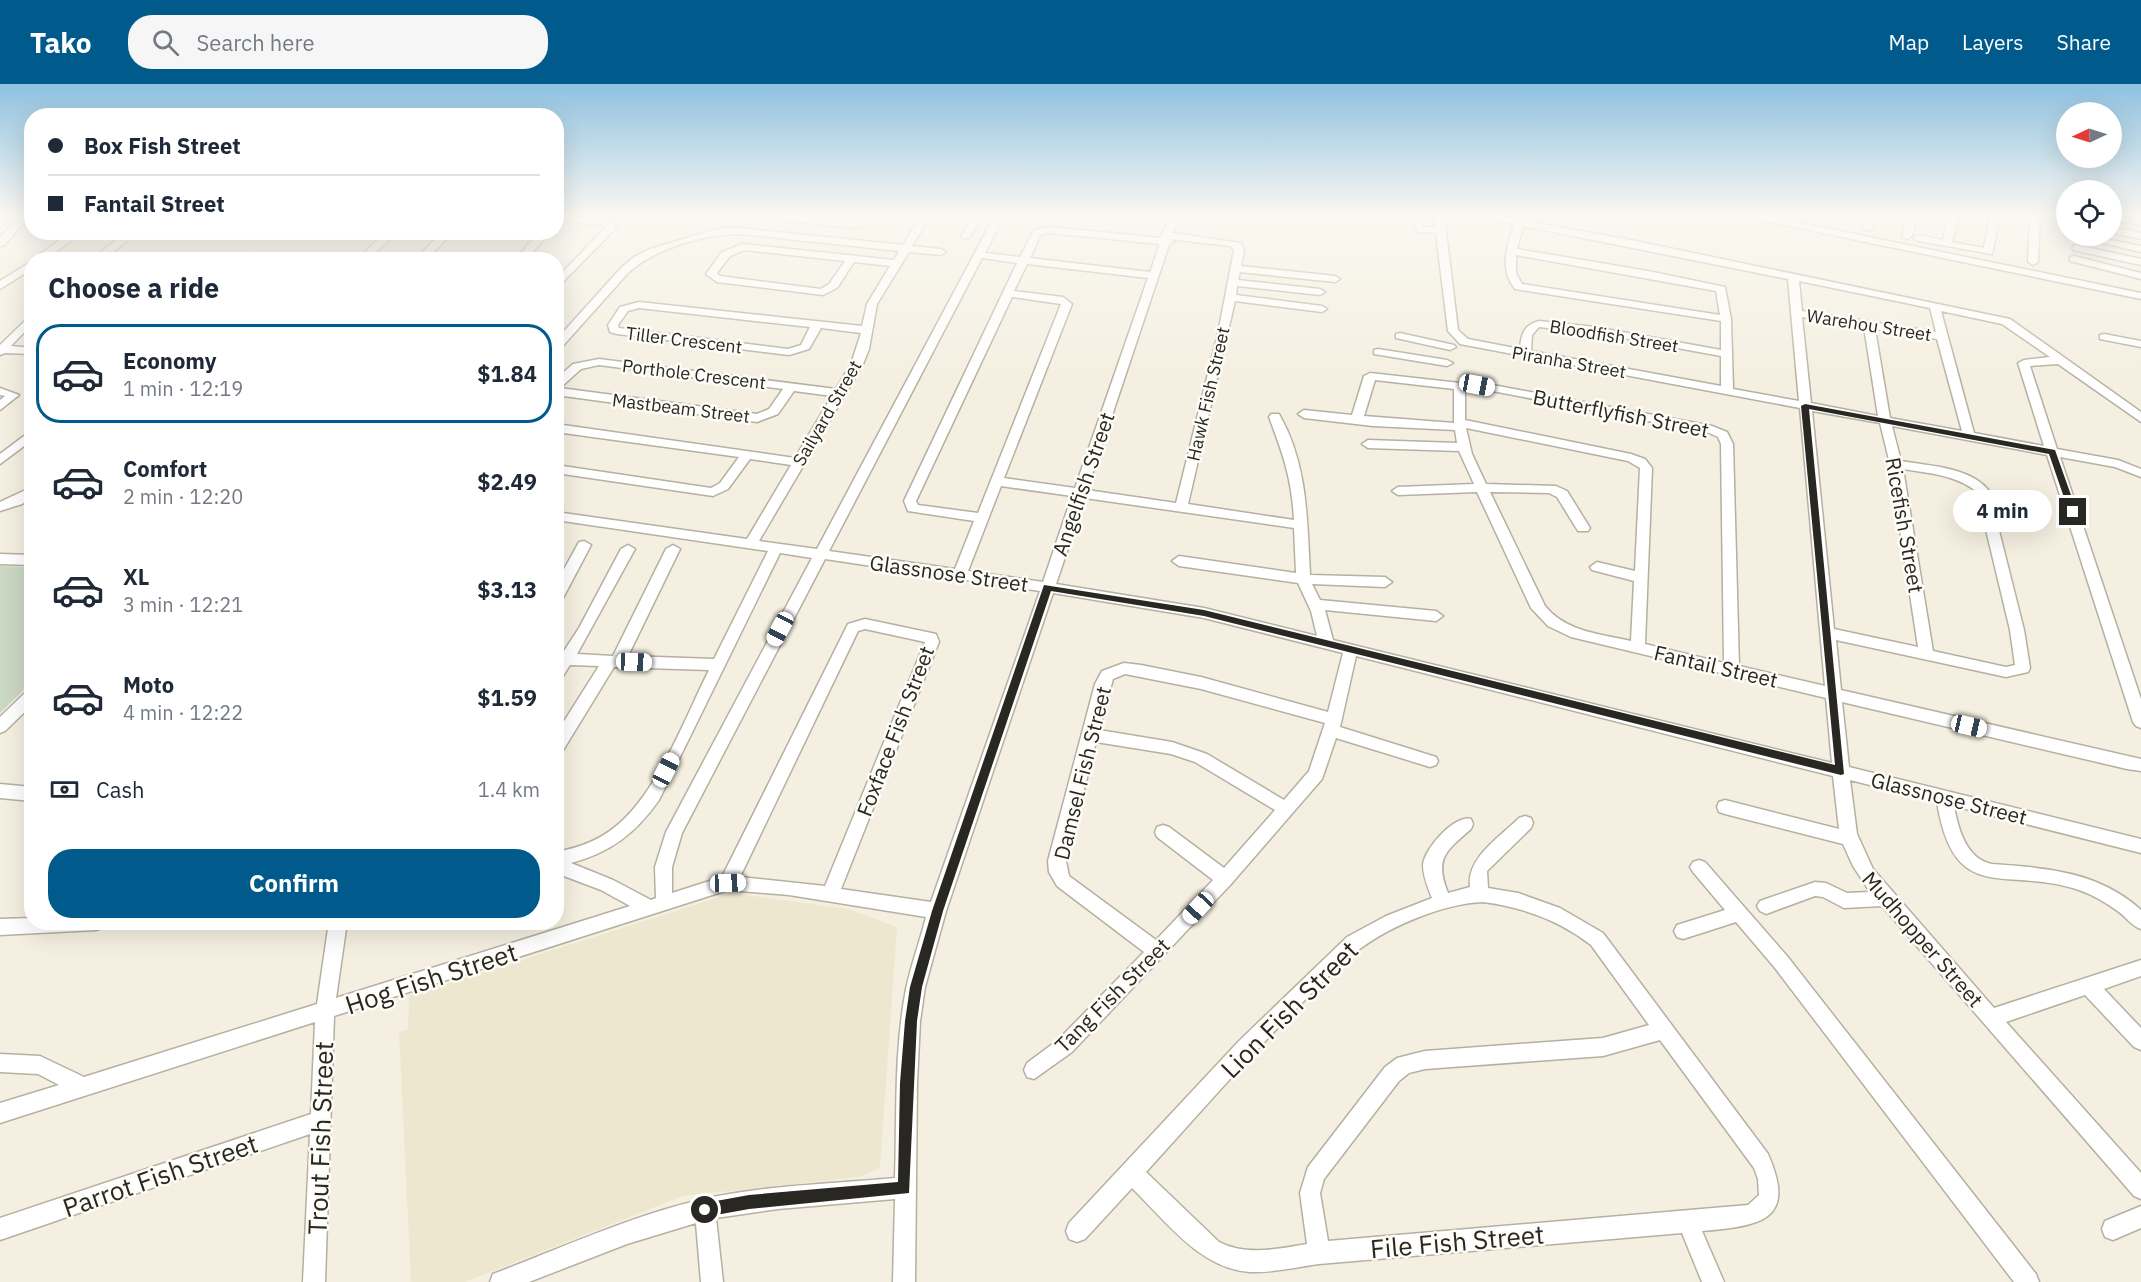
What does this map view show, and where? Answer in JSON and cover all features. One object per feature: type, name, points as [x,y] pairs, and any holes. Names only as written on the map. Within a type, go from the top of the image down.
[{"type":"street","points":[[0,286],[22,271]]},
{"type":"street","points":[[564,333],[624,271]]},
{"type":"street","points":[[713,271],[711,274],[717,279],[823,292],[833,286],[843,271]]},
{"type":"street","name":"Sailyard Street","points":[[750,545],[861,357],[872,304],[891,271]]},
{"type":"street","points":[[564,868],[658,906],[662,868],[674,832],[819,553],[970,271]]},
{"type":"street","points":[[982,518],[919,509],[913,507],[910,501],[1017,271]]},
{"type":"street","points":[[1112,271],[1154,276]]},
{"type":"street","name":"Angelfish Street","points":[[904,1282],[904,1188],[911,1021],[916,987],[937,911],[1156,271]]},
{"type":"street","name":"Hawk Fish Street","points":[[1181,507],[1235,271]]},
{"type":"street","points":[[1262,271],[1335,279]]},
{"type":"street","points":[[1400,336],[1450,347],[1460,340],[1453,331],[1446,271]]},
{"type":"street","points":[[1513,271],[1517,285],[1522,288],[1726,319]]},
{"type":"street","points":[[1625,271],[1717,287],[1723,291],[1726,319],[1727,392]]},
{"type":"street","points":[[1767,271],[2008,321],[2141,418]]},
{"type":"street","points":[[2048,271],[2075,276]]},
{"type":"street","points":[[2062,271],[2141,296]]},
{"type":"street","points":[[2075,271],[2075,276]]},
{"type":"street","points":[[2121,271],[2141,276]]},
{"type":"street","name":"Mudhopper Street","points":[[1793,276],[1841,771],[1849,838],[1857,862],[2141,1189]]},
{"type":"street","points":[[1233,282],[1320,292]]},
{"type":"street","points":[[960,574],[1067,304],[1063,300],[1007,293]]},
{"type":"street","points":[[1230,297],[1322,309]]},
{"type":"street","name":"Tiller Crescent","points":[[817,325],[805,347],[789,352],[616,331],[613,325],[624,309],[639,304],[865,330]]},
{"type":"street","points":[[1934,305],[1969,436]]},
{"type":"street","name":"Warehou Street","points":[[1796,313],[1942,336]]},
{"type":"street","name":"Bloodfish Street","points":[[1525,354],[1528,329],[1532,325],[1539,324],[1595,330],[1726,354]]},
{"type":"street","points":[[1,350],[24,326]]},
{"type":"street","name":"Ricefish Street","points":[[1869,326],[1885,421],[1896,464],[1926,654]]},
{"type":"street","points":[[2104,337],[2141,344]]},
{"type":"street","name":"Piranha Street","points":[[1460,340],[1476,345],[2123,465],[2140,473]]},
{"type":"street","name":"Fantail Street","points":[[1450,347],[1447,363],[1457,385],[1464,447],[1532,598],[1544,617],[1555,626],[1638,648],[2141,765]]},
{"type":"street","points":[[1,350],[24,351]]},
{"type":"street","points":[[1378,352],[1447,363]]},
{"type":"street","points":[[2060,360],[2024,364],[2141,722]]},
{"type":"street","name":"Porthole Crescent","points":[[564,378],[577,366],[599,362],[839,393]]},
{"type":"street","points":[[1358,419],[1370,376],[1457,385]]},
{"type":"street","name":"Butterflyfish Street","points":[[1457,385],[1700,428],[1723,435],[1727,444],[1732,669]]},
{"type":"street","name":"Mastbeam Street","points":[[564,392],[757,418],[774,412],[790,386]]},
{"type":"street","points":[[0,391],[13,395],[0,406]]},
{"type":"street","points":[[1304,414],[1461,425],[1623,457],[1644,465],[1646,468],[1638,648]]},
{"type":"street","points":[[1275,417],[1297,479],[1303,579],[1315,604],[1326,642]]},
{"type":"street","points":[[564,429],[798,462]]},
{"type":"street","points":[[0,460],[24,440]]},
{"type":"street","points":[[1368,444],[1464,447]]},
{"type":"street","points":[[564,470],[713,492],[724,486],[747,455]]},
{"type":"street","points":[[1829,633],[2006,672],[2017,672],[2023,668],[2017,630],[1983,491],[1975,483],[1959,477],[1896,464]]},
{"type":"street","points":[[997,482],[1301,525]]},
{"type":"street","points":[[1398,491],[1482,488],[1556,490],[1562,494],[1583,528]]},
{"type":"street","points":[[0,507],[24,497]]},
{"type":"street","name":"Glassnose Street","points":[[564,517],[1047,587],[1204,613],[2141,846]]},
{"type":"street","points":[[564,583],[584,545]]},
{"type":"street","points":[[564,857],[602,845],[623,831],[642,810],[666,770],[776,548]]},
{"type":"street","points":[[564,655],[585,630],[628,549]]},
{"type":"street","points":[[564,736],[614,661],[673,549]]},
{"type":"street","points":[[0,559],[24,558]]},
{"type":"street","points":[[1179,561],[1303,579],[1385,582]]},
{"type":"street","points":[[1597,567],[1642,578]]},
{"type":"street","points":[[1315,604],[1436,616]]},
{"type":"street","name":"Foxface Fish Street","points":[[728,883],[853,628],[865,624],[927,636],[932,642],[830,895]]},
{"type":"street","name":"Tang Fish Street","points":[[1034,1070],[1065,1046],[1157,951],[1225,879],[1316,774],[1332,725],[1351,648]]},
{"type":"street","points":[[564,659],[719,665]]},
{"type":"street","name":"Damsel Fish Street","points":[[1157,951],[1063,881],[1058,872],[1058,861],[1107,675],[1124,668],[1201,683],[1332,725]]},
{"type":"street","points":[[0,727],[24,703]]},
{"type":"street","points":[[1332,725],[1430,762]]},
{"type":"street","points":[[1090,735],[1172,748],[1201,758],[1286,809]]},
{"type":"street","points":[[0,791],[24,793]]},
{"type":"street","points":[[1944,796],[1948,817],[1959,846],[1968,859],[1979,868],[1992,872],[2039,874],[2096,888],[2117,899],[2141,921]]},
{"type":"street","points":[[1725,807],[1849,838]]},
{"type":"street","points":[[1480,894],[1478,876],[1480,867],[1526,823]]},
{"type":"street","points":[[1443,903],[1433,879],[1431,860],[1434,852],[1465,824]]},
{"type":"street","points":[[1163,832],[1225,879]]},
{"type":"street","points":[[1699,867],[1740,913],[1939,1165],[2028,1282]]},
{"type":"street","name":"Hog Fish Street","points":[[0,1113],[728,883],[741,882],[937,911]]},
{"type":"street","points":[[1766,906],[1815,889],[1826,890],[1844,900],[1886,898]]},
{"type":"street","name":"Lion Fish Street","points":[[1077,1232],[1133,1174],[1249,1045],[1353,943],[1371,931],[1467,895],[1480,894],[1503,898],[1559,915],[1584,927],[1597,939],[1761,1161]]},
{"type":"street","points":[[1683,931],[1740,913]]},
{"type":"street","points":[[0,927],[24,926]]},
{"type":"street","name":"Trout Fish Street","points":[[314,1282],[325,1011],[337,930]]},
{"type":"street","points":[[1991,1018],[2141,968]]},
{"type":"street","points":[[2089,986],[2141,1041]]},
{"type":"street","points":[[1319,1253],[1310,1193],[1315,1174],[1399,1067],[1425,1060],[1603,1047],[1663,1030]]},
{"type":"street","points":[[0,1063],[40,1065],[83,1088]]},
{"type":"street","name":"Parrot Fish Street","points":[[0,1229],[320,1121]]},
{"type":"street","name":"File Fish Street","points":[[1133,1174],[1211,1250],[1237,1262],[1250,1262],[1319,1253],[1687,1220],[1744,1217],[1761,1210],[1769,1194],[1770,1184],[1761,1161]]},
{"type":"street","points":[[501,1282],[638,1229],[705,1210],[749,1202],[904,1188]]},
{"type":"street","points":[[705,1210],[712,1282]]},
{"type":"street","points":[[2113,1230],[2141,1217]]},
{"type":"street","points":[[1687,1220],[1713,1282]]},
{"type":"shaded area","points":[[732,893],[848,909],[897,927],[880,1168],[859,1177],[683,1196],[465,1282],[411,1282],[399,1032],[408,1029],[409,996]]},
{"type":"green space","points":[[0,566],[24,567],[24,690],[0,713]]},
{"type":"route","points":[[705,1210],[749,1202],[904,1188],[907,1083],[911,1021],[916,987],[937,911],[1047,587],[1204,613],[1841,771],[1805,406],[2052,452],[2073,512]]}]
